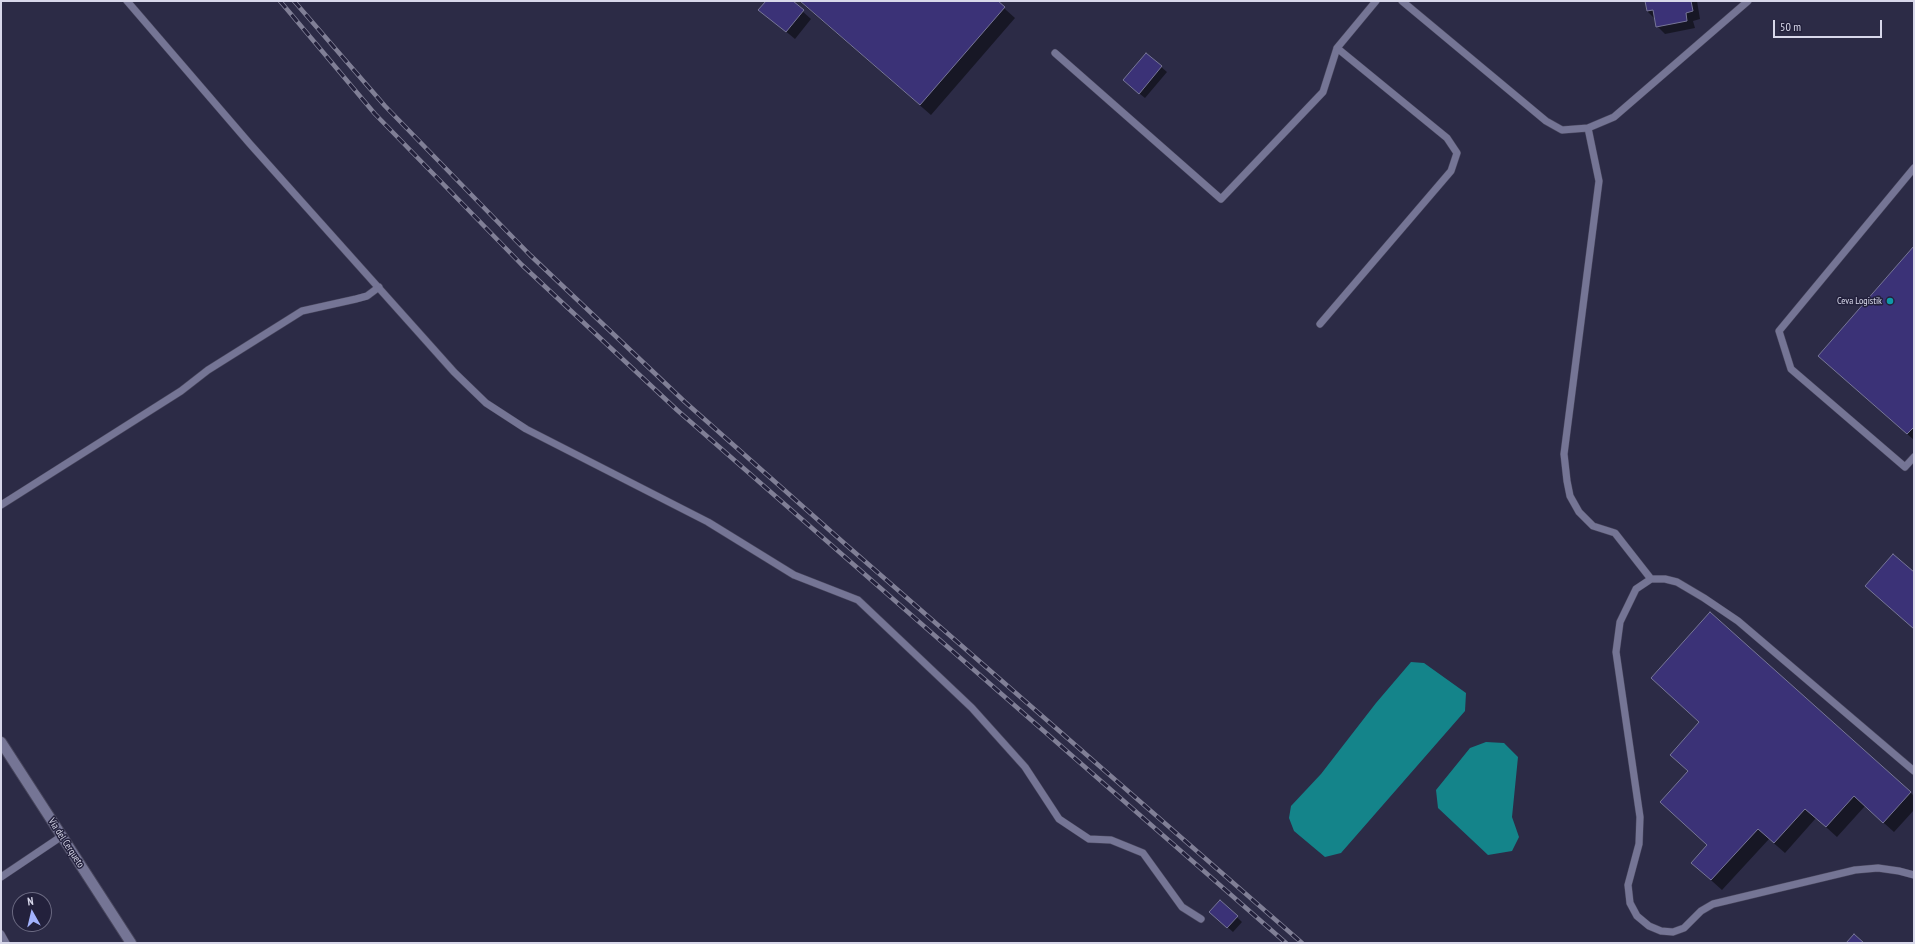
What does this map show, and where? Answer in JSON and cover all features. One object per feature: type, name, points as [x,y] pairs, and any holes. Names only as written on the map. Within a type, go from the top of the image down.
[{"type":"street","name":"Via del Cerqueto","points":[[1,742],[131,943]]},
{"type":"lane","points":[[127,1],[250,144],[454,372],[486,403],[526,429],[708,522],[794,575],[858,600],[972,708],[1024,767],[1059,819],[1089,839],[1111,840],[1143,853],[1182,907],[1201,919]]},
{"type":"lane","points":[[1055,53],[1221,199],[1322,92],[1337,48],[1376,1]]},
{"type":"lane","points":[[1402,1],[1546,121],[1562,130],[1588,128],[1614,117],[1748,1]]},
{"type":"lane","points":[[1320,324],[1451,171],[1457,153],[1447,138],[1337,48]]},
{"type":"lane","points":[[1588,128],[1599,181],[1564,454],[1570,496],[1579,512],[1593,526],[1615,533],[1651,579]]},
{"type":"lane","points":[[1914,168],[1779,331],[1791,369],[1905,467],[1914,457]]},
{"type":"lane","points":[[1,505],[181,391],[208,370],[302,311],[367,296],[379,287]]},
{"type":"lane","points":[[1914,771],[1721,609],[1677,582],[1665,579],[1651,579],[1639,586],[1632,595],[1620,622],[1616,652],[1640,817],[1639,844],[1628,885],[1630,903],[1637,916],[1649,926],[1661,931],[1673,932],[1684,928],[1701,911],[1713,904],[1840,874],[1878,868],[1914,875]]},
{"type":"lane","points":[[1,877],[62,836]]},
{"type":"lane","points":[[1,934],[6,943]]},
{"type":"shaded area","points":[[1411,662],[1424,663],[1466,693],[1465,711],[1341,853],[1325,857],[1294,831],[1289,818],[1291,806],[1321,774],[1376,703]]},
{"type":"shaded area","points":[[1486,742],[1504,743],[1518,757],[1512,817],[1519,837],[1512,851],[1488,855],[1438,808],[1436,790],[1470,748]]},
{"type":"building","points":[[766,1],[793,1],[804,10],[786,32],[758,10]]},
{"type":"building","points":[[800,1],[998,1],[1005,7],[920,105]]},
{"type":"building","points":[[1645,1],[1691,1],[1693,11],[1686,13],[1687,21],[1656,27],[1653,10],[1647,11]]},
{"type":"building","points":[[1146,53],[1162,66],[1139,94],[1123,80]]},
{"type":"building","name":"Ceva Logistik","points":[[1914,246],[1914,427],[1907,434],[1818,356]]},
{"type":"building","points":[[1893,554],[1914,572],[1914,629],[1865,586]]},
{"type":"building","points":[[1710,612],[1911,792],[1883,823],[1854,796],[1826,827],[1805,809],[1774,843],[1758,829],[1711,880],[1691,863],[1707,845],[1660,802],[1688,771],[1670,755],[1699,722],[1651,678]]},
{"type":"building","points":[[1220,900],[1238,916],[1227,928],[1209,912]]},
{"type":"building","points":[[1854,934],[1864,943],[1846,943]]},
{"type":"railway","points":[[280,1],[375,114],[522,265],[677,410],[1286,943]]},
{"type":"railway","points":[[294,1],[385,106],[530,255],[685,402],[1302,943]]},
{"type":"place","name":"Ceva Logistik","points":[[1890,301]]}]
